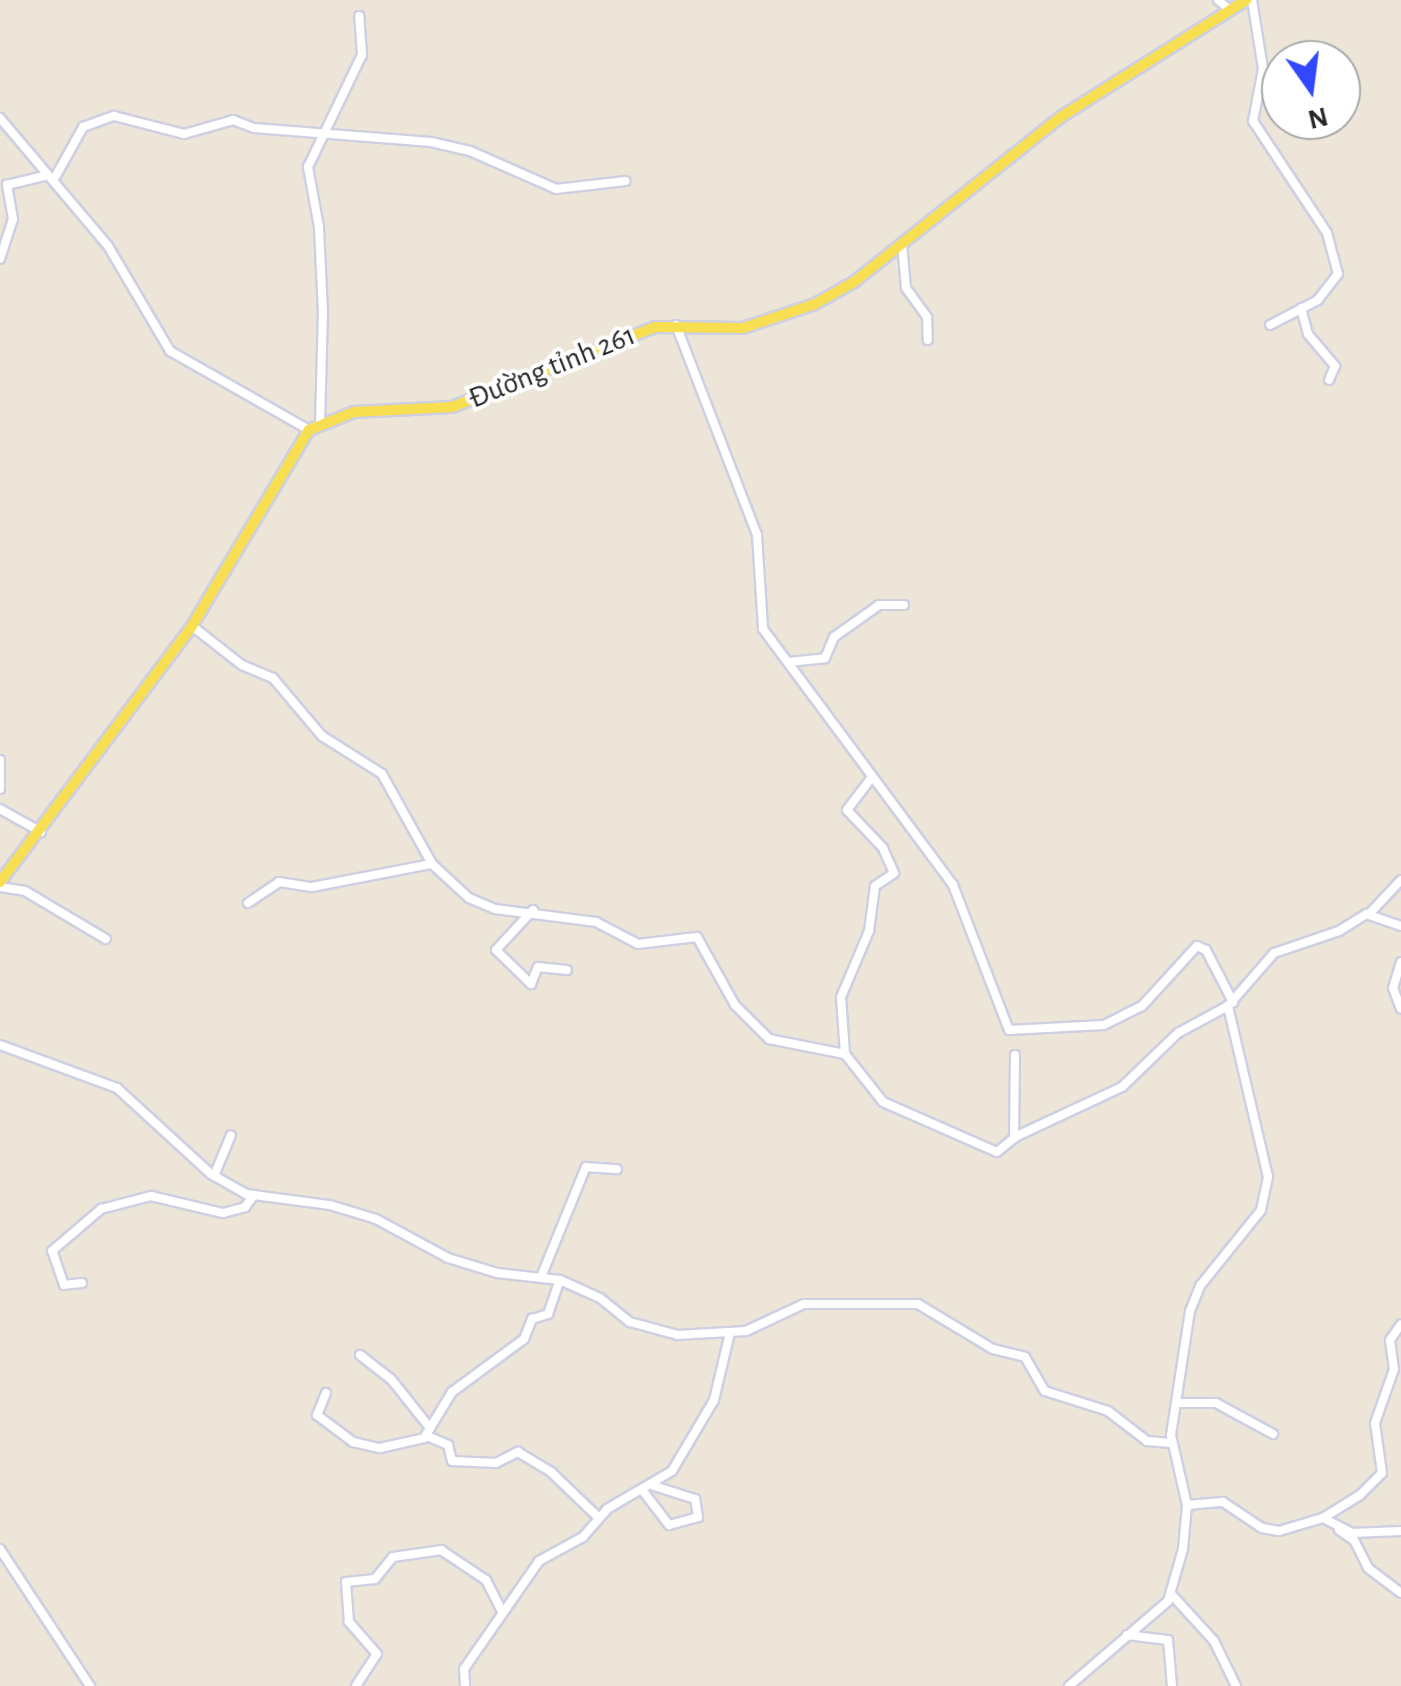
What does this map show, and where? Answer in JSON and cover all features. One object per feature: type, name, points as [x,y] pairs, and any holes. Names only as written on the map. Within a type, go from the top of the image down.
[{"type":"main road","name":"Đường tỉnh 261","points":[[315,427],[362,410],[452,406],[645,330],[676,325],[733,329],[782,317],[846,287],[1062,116],[1249,0]]},
{"type":"main road","points":[[0,884],[192,626],[315,427]]},
{"type":"street","points":[[1218,0],[1230,10]]},
{"type":"street","points":[[1249,0],[1263,69],[1253,122],[1328,233],[1338,274],[1334,286],[1270,325]]},
{"type":"street","points":[[0,118],[114,255],[170,350],[315,427],[321,261],[308,167],[328,134],[363,50],[358,16]]},
{"type":"street","points":[[0,258],[12,219],[7,185],[51,178],[82,127],[102,116],[184,134],[232,120],[251,128],[470,151],[553,189],[626,181]]},
{"type":"street","points":[[902,244],[906,288],[927,317],[928,340]]},
{"type":"street","points":[[1301,308],[1308,334],[1335,366],[1329,380]]},
{"type":"street","points":[[676,325],[757,535],[763,629],[954,885],[1009,1030],[1104,1025],[1142,1006],[1197,946],[1206,950],[1230,1004],[1268,1177],[1258,1216],[1193,1299],[1171,1443],[1187,1505],[1172,1595],[1069,1686]]},
{"type":"street","points":[[789,662],[825,658],[834,637],[881,603],[904,605]]},
{"type":"street","points":[[192,626],[242,664],[273,678],[322,736],[382,774],[432,864],[482,905],[596,922],[638,944],[698,937],[735,1004],[769,1039],[845,1054]]},
{"type":"street","points":[[0,760],[0,789]]},
{"type":"street","points":[[872,777],[847,810],[882,848],[894,873],[876,886],[869,932],[841,996],[845,1054],[879,1099],[931,1119],[952,1136],[997,1152],[1014,1138],[1122,1087],[1178,1033],[1230,1004],[1274,953],[1370,913],[1401,880]]},
{"type":"street","points":[[0,808],[41,832]]},
{"type":"street","points":[[248,903],[279,882],[312,886],[432,864]]},
{"type":"street","points":[[0,884],[25,891],[106,939]]},
{"type":"street","points":[[533,910],[496,950],[531,984],[538,967],[567,970]]},
{"type":"street","points":[[1370,913],[1401,926]]},
{"type":"street","points":[[1401,962],[1393,988],[1401,1009]]},
{"type":"street","points":[[0,1046],[117,1088],[214,1176],[254,1195],[330,1205],[376,1219],[448,1258],[560,1280],[600,1298],[630,1322],[678,1335],[730,1333],[804,1304],[918,1304],[993,1349],[1025,1356],[1052,1395],[1108,1411],[1148,1441],[1171,1443]]},
{"type":"street","points":[[1014,1138],[1015,1055]]},
{"type":"street","points":[[214,1176],[231,1135]]},
{"type":"street","points":[[541,1277],[586,1167],[618,1169]]},
{"type":"street","points":[[82,1283],[64,1285],[52,1251],[101,1210],[151,1196],[224,1213],[245,1207],[254,1195]]},
{"type":"street","points":[[326,1393],[317,1416],[364,1447],[428,1432],[452,1392],[524,1339],[532,1319],[548,1314],[560,1280]]},
{"type":"street","points":[[1187,1505],[1223,1502],[1270,1531],[1323,1518],[1382,1474],[1375,1423],[1393,1375],[1390,1340],[1401,1324]]},
{"type":"street","points":[[465,1686],[464,1669],[540,1561],[582,1537],[598,1517],[654,1486],[672,1471],[714,1400],[730,1333]]},
{"type":"street","points":[[360,1356],[391,1379],[428,1432],[448,1445],[452,1461],[496,1463],[518,1452],[551,1472],[598,1517]]},
{"type":"street","points":[[1176,1403],[1216,1402],[1273,1434]]},
{"type":"street","points":[[643,1491],[668,1526],[698,1517],[695,1499],[654,1486]]},
{"type":"street","points":[[1323,1518],[1354,1540],[1368,1568],[1401,1593]]},
{"type":"street","points":[[1340,1530],[1381,1536],[1401,1531]]},
{"type":"street","points":[[0,1550],[90,1686]]},
{"type":"street","points":[[356,1686],[377,1654],[352,1627],[346,1582],[372,1580],[393,1557],[441,1550],[486,1580],[502,1611]]},
{"type":"street","points":[[1172,1595],[1220,1650],[1236,1686]]},
{"type":"street","points":[[1127,1634],[1168,1640],[1172,1686]]}]
